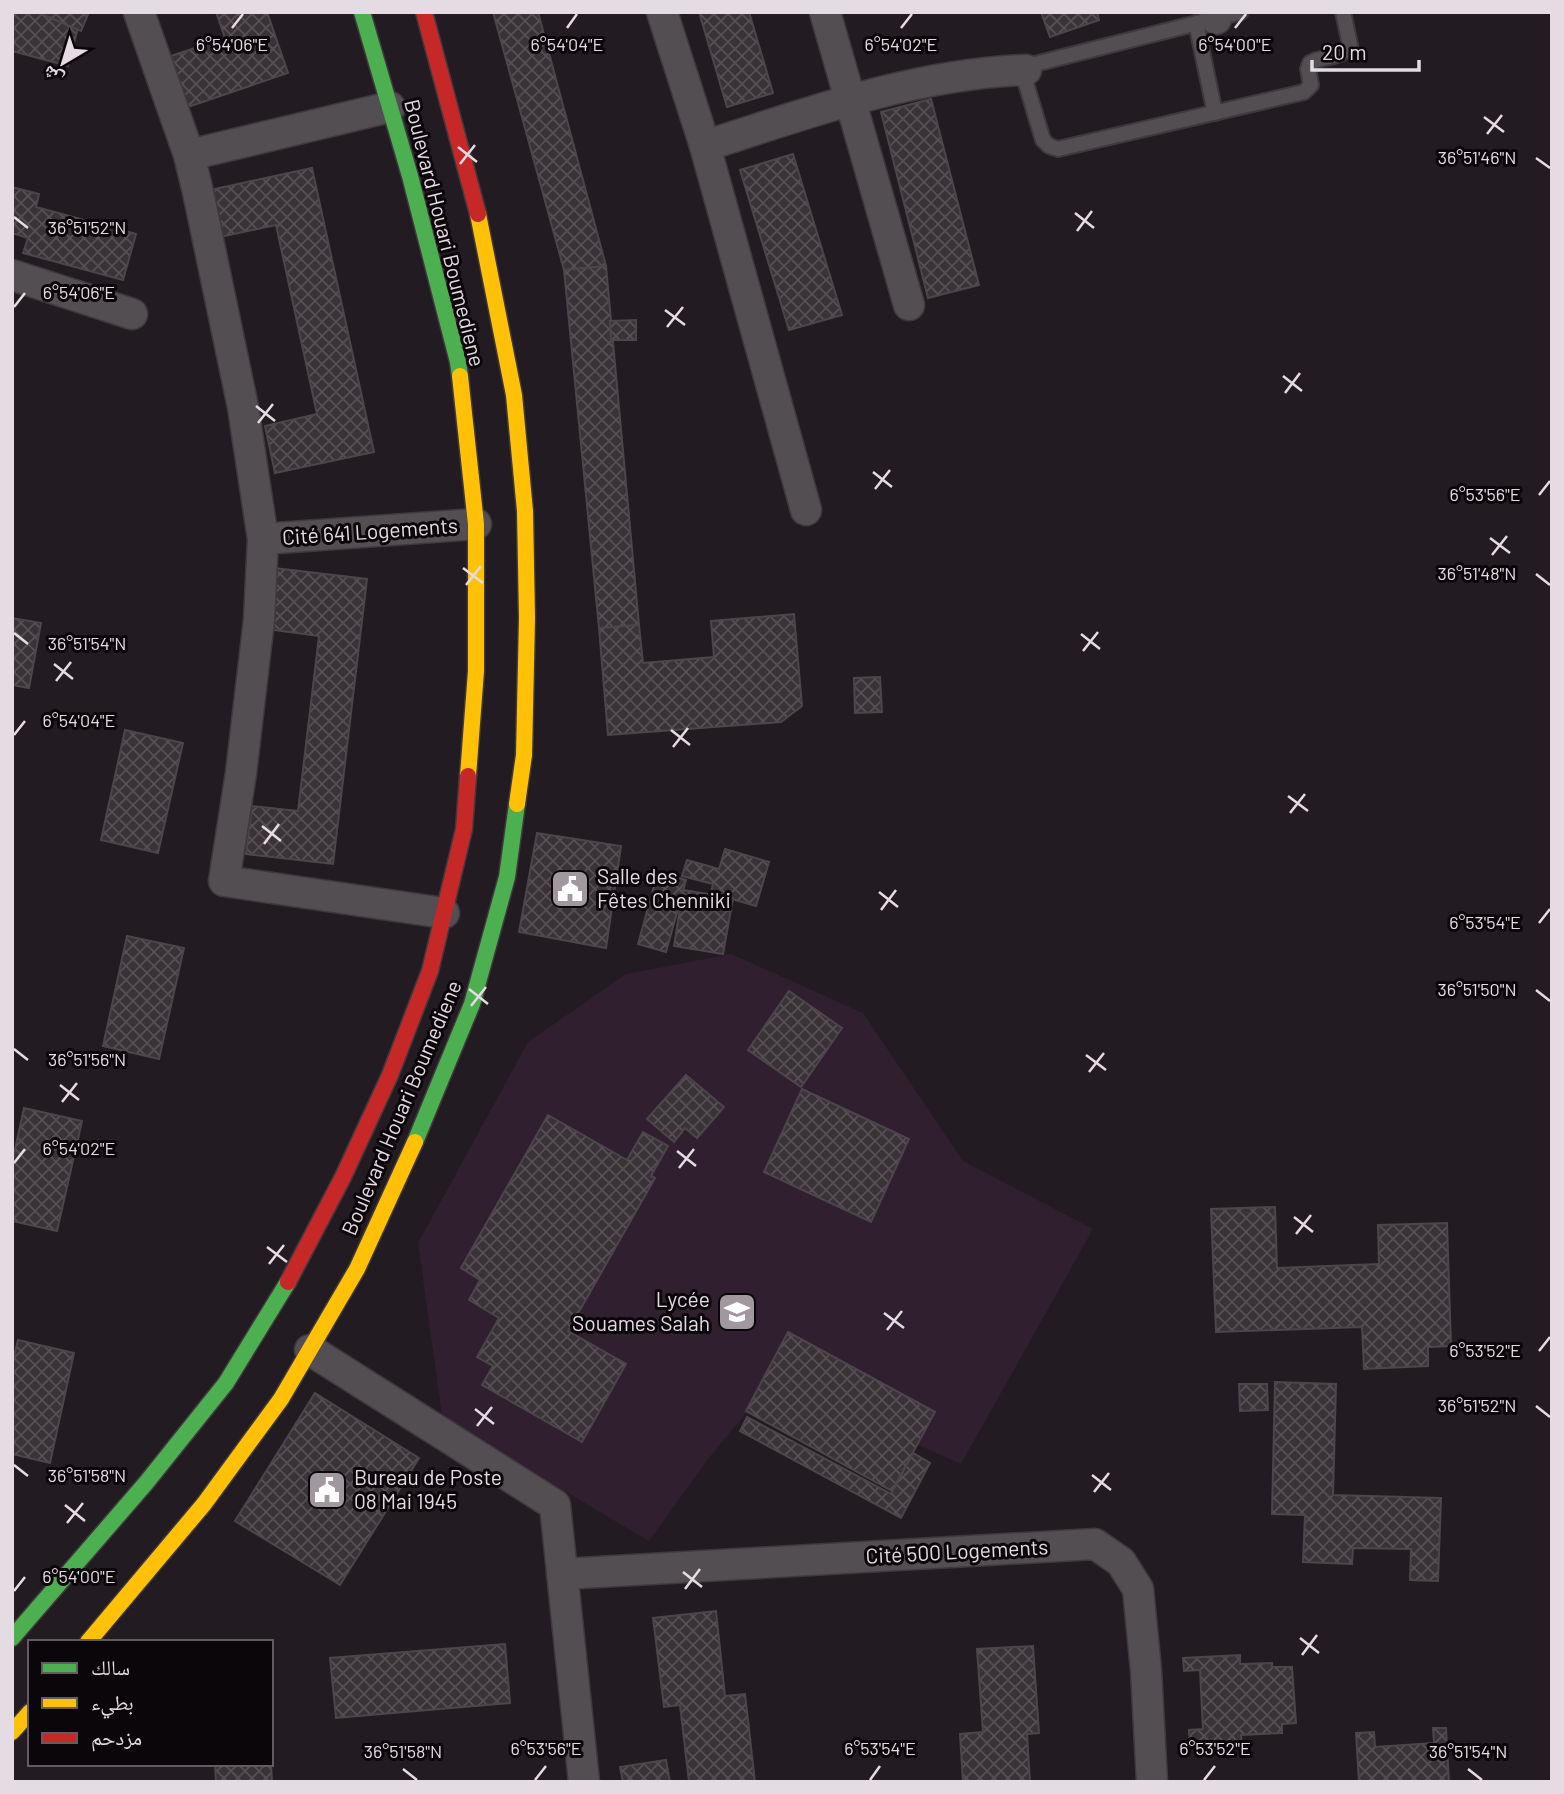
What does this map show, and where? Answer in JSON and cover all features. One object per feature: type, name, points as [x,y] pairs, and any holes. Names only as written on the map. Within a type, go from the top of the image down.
[{"type":"main road","name":"Boulevard Houari Boumediene","points":[[12,1638],[146,1483],[226,1383],[290,1279],[343,1177],[390,1075],[430,971],[464,829],[475,671],[476,524],[458,362],[362,12]]},
{"type":"main road","name":"Boulevard Houari Boumediene","points":[[90,1640],[204,1504],[281,1399],[357,1269],[419,1133],[472,1004],[507,877],[524,755],[527,618],[525,511],[513,396],[477,207],[424,12]]},
{"type":"main road","points":[[12,1732],[28,1714]]},
{"type":"street","points":[[139,12],[189,155],[243,407],[263,539],[258,634],[241,773],[224,881],[444,913]]},
{"type":"street","points":[[662,12],[705,146],[806,510]]},
{"type":"street","points":[[824,12],[909,305]]},
{"type":"street","points":[[705,146],[850,99],[968,74],[1026,70]]},
{"type":"street","points":[[189,155],[390,107]]},
{"type":"street","points":[[12,275],[132,314]]},
{"type":"street","name":"Cité 641 Logements","points":[[263,539],[476,524]]},
{"type":"street","points":[[310,1350],[555,1505],[584,1782]]},
{"type":"street","name":"Cité 500 Logements","points":[[562,1574],[1095,1544],[1121,1562],[1139,1590],[1152,1782]]},
{"type":"lane","points":[[1215,113],[1217,17],[1037,62],[1026,70],[1024,77],[1042,140],[1058,149],[1215,113],[1307,91],[1311,85],[1308,69],[1310,63],[1343,53],[1350,45],[1343,12]]},
{"type":"shaded area","name":"Lycée Souames Salah","points":[[731,954],[863,1013],[963,1161],[1093,1229],[961,1464],[773,1380],[709,1458],[649,1541],[458,1428],[443,1422],[418,1243],[528,1042],[626,974]]},
{"type":"building","points":[[12,12],[37,12],[79,24],[68,66],[12,51]]},
{"type":"building","points":[[37,12],[89,12],[81,31]]},
{"type":"building","points":[[216,12],[267,12],[288,73],[188,107],[171,56],[225,38]]},
{"type":"building","points":[[493,12],[538,12],[606,266],[564,270]]},
{"type":"building","points":[[699,12],[749,12],[773,93],[727,107]]},
{"type":"building","points":[[1041,12],[1097,12],[1099,20],[1050,37]]},
{"type":"building","points":[[931,99],[979,285],[928,298],[881,112]]},
{"type":"building","points":[[793,154],[842,315],[789,330],[740,170]]},
{"type":"building","points":[[312,168],[374,452],[275,473],[265,426],[317,414],[276,225],[220,237],[210,190]]},
{"type":"building","points":[[12,187],[39,194],[36,207],[136,234],[123,280],[23,253],[28,238],[12,233]]},
{"type":"building","points":[[606,266],[639,625],[599,628],[564,270]]},
{"type":"building","points":[[636,320],[636,340],[611,340],[610,321]]},
{"type":"building","points":[[274,568],[367,579],[333,864],[246,854],[252,806],[298,811],[319,636],[266,629]]},
{"type":"building","points":[[794,614],[802,706],[781,722],[608,735],[599,628],[639,625],[643,663],[714,657],[711,621]]},
{"type":"building","points":[[12,618],[41,623],[29,688],[12,685]]},
{"type":"building","points":[[880,677],[882,712],[855,713],[854,678]]},
{"type":"building","points":[[125,730],[183,743],[158,853],[101,840]]},
{"type":"building","name":"Salle des Fêtes Chenniki","points":[[537,833],[621,846],[606,948],[519,932]]},
{"type":"building","points":[[725,849],[769,862],[756,906],[711,893],[713,884],[682,876],[687,860],[719,869]]},
{"type":"building","points":[[658,872],[686,880],[666,952],[638,944]]},
{"type":"building","points":[[683,890],[733,898],[723,954],[674,946]]},
{"type":"building","points":[[127,936],[184,948],[159,1059],[103,1046]]},
{"type":"building","points":[[789,991],[842,1028],[801,1087],[748,1050]]},
{"type":"building","points":[[686,1075],[724,1107],[697,1138],[685,1128],[674,1142],[647,1119]]},
{"type":"building","points":[[802,1089],[909,1139],[871,1222],[764,1172]]},
{"type":"building","points":[[24,1108],[82,1121],[57,1231],[12,1221],[12,1163]]},
{"type":"building","points":[[548,1115],[627,1160],[643,1132],[668,1146],[651,1176],[655,1178],[568,1331],[626,1364],[582,1442],[482,1385],[493,1366],[477,1357],[499,1318],[469,1300],[480,1280],[461,1268]]},
{"type":"building","points":[[1275,1207],[1277,1268],[1379,1264],[1378,1225],[1447,1223],[1451,1346],[1428,1347],[1428,1366],[1364,1369],[1362,1327],[1216,1332],[1211,1209]]},
{"type":"building","points":[[788,1332],[935,1412],[892,1491],[746,1411]]},
{"type":"building","points":[[18,1340],[74,1353],[50,1463],[12,1454],[12,1364]]},
{"type":"building","points":[[1275,1382],[1336,1384],[1333,1495],[1441,1498],[1438,1581],[1410,1580],[1411,1549],[1353,1548],[1352,1564],[1303,1562],[1305,1515],[1272,1514]]},
{"type":"building","points":[[1239,1384],[1267,1384],[1268,1410],[1240,1411]]},
{"type":"building","name":"Bureau de Poste 08 Mai 1945","points":[[315,1393],[419,1458],[340,1585],[235,1521]]},
{"type":"building","points":[[747,1417],[891,1494],[913,1453],[930,1463],[901,1518],[740,1431]]},
{"type":"building","points":[[716,1611],[725,1696],[745,1694],[755,1782],[689,1782],[680,1705],[664,1707],[653,1618]]},
{"type":"building","points":[[505,1644],[510,1703],[336,1718],[330,1658]]},
{"type":"building","points":[[1033,1646],[1039,1733],[1027,1734],[1030,1782],[963,1782],[960,1734],[983,1732],[977,1649]]},
{"type":"building","points":[[1240,1655],[1240,1664],[1272,1663],[1272,1667],[1292,1667],[1296,1723],[1282,1724],[1282,1733],[1241,1735],[1242,1744],[1190,1747],[1189,1730],[1203,1729],[1200,1670],[1184,1671],[1183,1658]]},
{"type":"building","points":[[1433,1728],[1446,1728],[1449,1782],[1359,1782],[1356,1733],[1374,1732],[1375,1747],[1434,1743]]},
{"type":"building","points":[[666,1760],[670,1782],[623,1782],[620,1767]]},
{"type":"building","points":[[215,1766],[271,1766],[272,1782],[216,1782]]},
{"type":"traffic: fast","points":[[362,12],[410,176],[460,376]]},
{"type":"traffic: fast","points":[[415,1142],[472,1004],[507,877],[517,804]]},
{"type":"traffic: fast","points":[[12,1638],[146,1483],[226,1383],[288,1282]]},
{"type":"traffic: slow","points":[[478,214],[514,395],[525,511],[527,618],[524,755],[517,804]]},
{"type":"traffic: slow","points":[[460,376],[476,524],[476,671],[468,776]]},
{"type":"traffic: slow","points":[[90,1640],[204,1504],[281,1399],[357,1269],[415,1142]]},
{"type":"traffic: slow","points":[[12,1732],[28,1714]]},
{"type":"traffic: jam","points":[[424,12],[478,214]]},
{"type":"traffic: jam","points":[[288,1282],[343,1177],[390,1075],[430,971],[464,829],[468,776]]},
{"type":"place","name":"Salle des Fêtes Chenniki","points":[[570,889]]},
{"type":"place","name":"Lycée Souames Salah","points":[[737,1312]]},
{"type":"place","name":"Bureau de Poste 08 Mai 1945","points":[[327,1490]]}]
